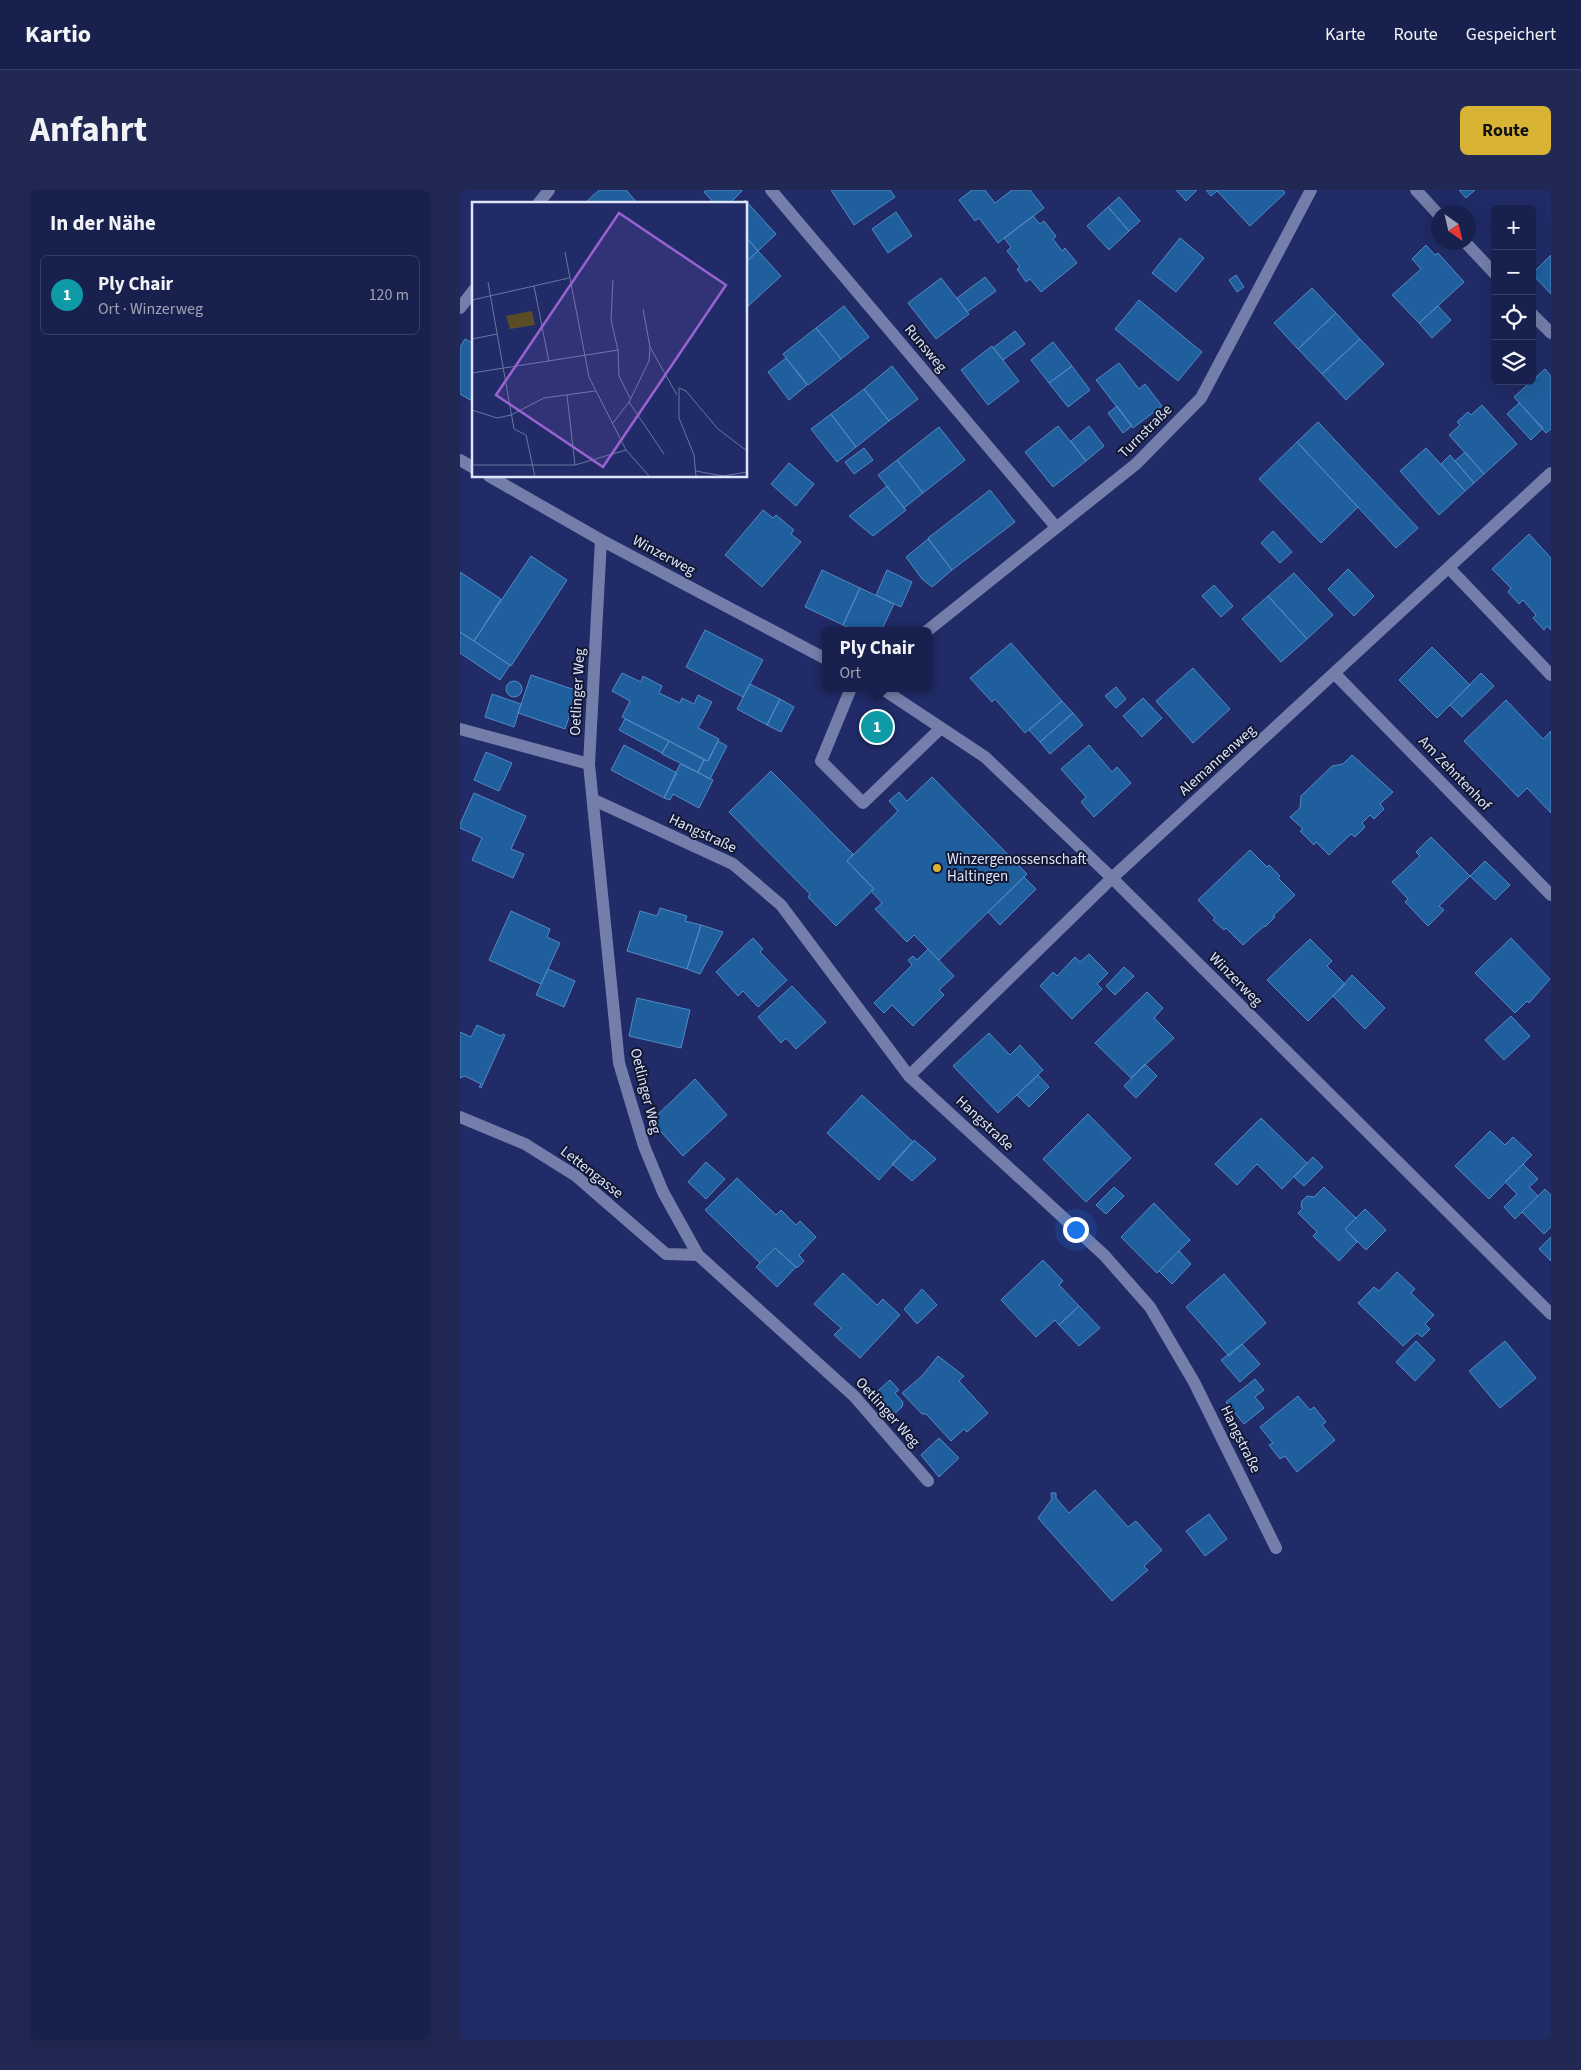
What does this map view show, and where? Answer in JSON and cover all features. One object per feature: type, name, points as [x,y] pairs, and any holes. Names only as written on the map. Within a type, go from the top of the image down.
[{"type":"street","points":[[540,202],[549,190]]},
{"type":"street","name":"Runsweg","points":[[771,190],[1056,527]]},
{"type":"street","name":"Turnstraße","points":[[931,627],[1136,464],[1201,398],[1311,190]]},
{"type":"street","points":[[1416,190],[1431,206]]},
{"type":"street","points":[[1472,250],[1491,270]]},
{"type":"street","points":[[460,308],[472,293]]},
{"type":"street","points":[[1536,318],[1551,334]]},
{"type":"street","points":[[460,460],[472,467]]},
{"type":"street","name":"Alemannenweg","points":[[909,1076],[1112,878],[1551,473]]},
{"type":"street","name":"Winzerweg","points":[[492,478],[600,540],[822,657]]},
{"type":"street","name":"Oetlinger Weg","points":[[600,540],[589,764],[619,1062],[644,1146],[663,1192],[698,1255],[854,1396],[928,1481]]},
{"type":"street","points":[[1449,568],[1551,675]]},
{"type":"street","name":"Am Zehntenhof","points":[[1335,674],[1551,895]]},
{"type":"street","points":[[849,692],[821,761],[862,803],[941,728]]},
{"type":"street","name":"Winzerweg","points":[[887,692],[985,757],[1112,878],[1551,1314]]},
{"type":"street","points":[[460,730],[589,764]]},
{"type":"street","name":"Hangstraße","points":[[594,800],[733,864],[781,905],[909,1076],[1104,1255],[1150,1307],[1194,1382],[1276,1548]]},
{"type":"street","name":"Lettengasse","points":[[460,1117],[525,1144],[576,1176],[666,1254],[698,1255]]},
{"type":"building","points":[[599,190],[626,190],[636,202],[586,202]]},
{"type":"building","points":[[707,190],[742,191],[731,202],[713,202],[704,192]]},
{"type":"building","points":[[831,190],[890,190],[895,197],[854,225]]},
{"type":"building","points":[[972,190],[985,190],[995,203],[1012,190],[1030,190],[1044,208],[998,243],[979,218],[975,221],[959,200]]},
{"type":"building","points":[[1176,190],[1197,190],[1186,201]]},
{"type":"building","points":[[1206,190],[1283,190],[1285,193],[1250,226],[1217,191],[1211,196]]},
{"type":"building","points":[[1459,190],[1475,190],[1466,198]]},
{"type":"building","points":[[1119,197],[1140,221],[1129,231],[1108,207]]},
{"type":"building","points":[[748,203],[776,234],[758,251],[748,239]]},
{"type":"building","points":[[1108,207],[1129,231],[1109,250],[1087,226]]},
{"type":"building","points":[[896,212],[912,236],[888,253],[872,229]]},
{"type":"building","points":[[1033,216],[1040,224],[1044,221],[1056,236],[1053,239],[1062,251],[1065,248],[1077,263],[1041,292],[1030,279],[1026,282],[1017,269],[1020,267],[1007,251],[1011,247],[1004,238]]},
{"type":"building","points":[[1180,238],[1204,258],[1176,292],[1152,273]]},
{"type":"building","points":[[748,239],[758,251],[748,260]]},
{"type":"building","points":[[1426,245],[1435,255],[1438,253],[1464,282],[1419,323],[1392,295],[1421,269],[1412,259]]},
{"type":"building","points":[[758,251],[781,276],[748,306],[748,260]]},
{"type":"building","points":[[1551,255],[1551,294],[1536,278],[1536,270]]},
{"type":"building","points":[[1236,275],[1244,287],[1237,292],[1229,280]]},
{"type":"building","points":[[985,277],[996,291],[967,312],[957,298]]},
{"type":"building","points":[[941,278],[969,314],[936,339],[908,303]]},
{"type":"building","points":[[1312,288],[1336,313],[1298,349],[1274,323]]},
{"type":"building","points":[[1139,300],[1202,352],[1178,381],[1115,329]]},
{"type":"building","points":[[844,306],[869,337],[841,359],[816,328]]},
{"type":"building","points":[[1438,306],[1451,320],[1432,338],[1419,323]]},
{"type":"building","points":[[1336,313],[1360,339],[1322,374],[1298,349]]},
{"type":"building","points":[[816,328],[841,359],[808,385],[783,354]]},
{"type":"building","points":[[1015,331],[1025,344],[1003,360],[993,348]]},
{"type":"building","points":[[465,339],[472,343],[472,401],[460,394],[460,347]]},
{"type":"building","points":[[1360,339],[1384,364],[1346,400],[1322,374]]},
{"type":"building","points":[[1053,342],[1072,366],[1049,383],[1031,360]]},
{"type":"building","points":[[992,346],[1019,381],[988,405],[961,370]]},
{"type":"building","points":[[786,358],[807,385],[789,400],[768,372]]},
{"type":"building","points":[[1119,363],[1139,389],[1145,384],[1162,406],[1133,428],[1096,380]]},
{"type":"building","points":[[892,366],[918,399],[889,421],[864,389]]},
{"type":"building","points":[[1072,366],[1090,390],[1068,407],[1049,383]]},
{"type":"building","points":[[1545,369],[1551,376],[1551,429],[1546,433],[1514,397],[1527,385],[1536,385],[1536,377]]},
{"type":"building","points":[[864,389],[889,421],[856,447],[831,414]]},
{"type":"building","points":[[1519,403],[1543,428],[1531,440],[1507,414]]},
{"type":"building","points":[[1482,405],[1517,444],[1484,474],[1449,435],[1460,425],[1457,422],[1468,412],[1471,415]]},
{"type":"building","points":[[1117,406],[1132,426],[1123,433],[1108,413]]},
{"type":"building","points":[[831,414],[856,447],[837,462],[811,429]]},
{"type":"building","points":[[1318,422],[1418,528],[1396,548],[1297,442]]},
{"type":"building","points":[[1058,426],[1086,461],[1053,487],[1025,452]]},
{"type":"building","points":[[1089,426],[1104,446],[1086,461],[1071,441]]},
{"type":"building","points":[[939,427],[965,460],[923,493],[897,460]]},
{"type":"building","points":[[1297,442],[1358,507],[1321,543],[1259,479]]},
{"type":"building","points":[[864,448],[873,460],[854,474],[845,462]]},
{"type":"building","points":[[1426,448],[1465,491],[1439,515],[1400,471]]},
{"type":"building","points":[[1465,452],[1484,474],[1474,483],[1455,461]]},
{"type":"building","points":[[1450,455],[1474,483],[1465,491],[1441,464]]},
{"type":"building","points":[[897,460],[923,493],[904,508],[878,475]]},
{"type":"building","points":[[789,463],[814,484],[796,506],[771,484]]},
{"type":"building","points":[[887,486],[906,510],[873,536],[849,516]]},
{"type":"building","points":[[990,490],[1015,522],[952,570],[928,538]]},
{"type":"building","points":[[763,510],[773,518],[776,515],[794,530],[791,534],[801,542],[762,587],[725,555]]},
{"type":"building","points":[[1273,531],[1292,552],[1280,563],[1261,543]]},
{"type":"building","points":[[1529,534],[1551,558],[1551,630],[1547,626],[1544,630],[1533,618],[1536,615],[1523,600],[1519,604],[1508,592],[1511,588],[1492,569]]},
{"type":"building","points":[[928,539],[952,570],[932,587],[922,579],[906,557]]},
{"type":"building","points":[[531,556],[567,580],[511,666],[474,641]]},
{"type":"building","points":[[1348,569],[1374,596],[1354,616],[1328,589]]},
{"type":"building","points":[[822,570],[860,588],[843,625],[805,607]]},
{"type":"building","points":[[887,570],[912,582],[901,607],[876,595]]},
{"type":"building","points":[[460,572],[501,599],[474,641],[460,632]]},
{"type":"building","points":[[1294,573],[1333,615],[1307,639],[1268,596]]},
{"type":"building","points":[[1214,585],[1233,606],[1221,617],[1202,596]]},
{"type":"building","points":[[860,588],[894,604],[883,627],[847,627],[843,625]]},
{"type":"building","points":[[1268,596],[1307,639],[1281,662],[1242,619]]},
{"type":"building","points":[[705,630],[763,660],[743,697],[686,667]]},
{"type":"building","points":[[460,632],[510,665],[500,680],[460,653]]},
{"type":"building","points":[[1011,643],[1062,701],[1025,733],[995,699],[992,702],[970,678]]},
{"type":"building","points":[[1432,647],[1470,685],[1437,718],[1399,680]]},
{"type":"building","points":[[1193,668],[1230,709],[1193,743],[1156,701]]},
{"type":"building","points":[[622,673],[641,682],[643,676],[662,686],[659,693],[680,703],[682,698],[694,704],[698,695],[712,702],[698,728],[719,739],[708,761],[622,717],[630,701],[612,691]]},
{"type":"building","points":[[1481,673],[1494,686],[1462,717],[1450,705]]},
{"type":"building","points":[[531,675],[578,691],[565,729],[518,713]]},
{"type":"building","points":[[514,681],[520,683],[522,689],[520,695],[514,697],[508,695],[506,689],[508,683]]},
{"type":"building","points":[[750,684],[780,699],[767,725],[737,709]]},
{"type":"building","points":[[1116,687],[1126,699],[1116,708],[1105,696]]},
{"type":"building","points":[[492,694],[521,704],[514,727],[485,717]]},
{"type":"building","points":[[1143,698],[1162,718],[1142,737],[1123,716]]},
{"type":"building","points":[[780,699],[794,707],[781,732],[767,725]]},
{"type":"building","points":[[1506,700],[1543,739],[1551,731],[1551,813],[1527,788],[1518,797],[1464,741]]},
{"type":"building","points":[[1062,701],[1073,713],[1040,742],[1029,730]]},
{"type":"building","points":[[1073,713],[1083,725],[1050,754],[1040,742]]},
{"type":"building","points":[[625,719],[669,741],[662,753],[619,730]]},
{"type":"building","points":[[669,741],[704,760],[698,772],[662,754]]},
{"type":"building","points":[[718,741],[727,746],[710,779],[698,772],[704,760],[708,761]]},
{"type":"building","points":[[624,745],[677,773],[664,798],[611,770]]},
{"type":"building","points":[[1089,745],[1112,772],[1117,767],[1131,783],[1094,817],[1081,802],[1086,797],[1061,769]]},
{"type":"building","points":[[486,752],[512,763],[499,791],[474,780]]},
{"type":"building","points":[[1352,755],[1393,792],[1380,804],[1384,809],[1374,819],[1370,815],[1362,823],[1365,827],[1355,837],[1351,834],[1329,855],[1316,842],[1314,845],[1300,831],[1303,829],[1290,817],[1300,808],[1301,796],[1332,766],[1343,764]]},
{"type":"building","points":[[680,764],[713,780],[699,808],[673,794],[670,800],[664,798]]},
{"type":"building","points":[[771,771],[853,854],[847,861],[874,889],[836,926],[808,897],[810,894],[729,812]]},
{"type":"building","name":"Winzergenossenschaft Haltingen","points":[[932,777],[1027,874],[939,960],[914,935],[907,942],[875,909],[882,903],[871,891],[874,889],[847,861],[898,811],[889,801],[899,792],[907,801]]},
{"type":"building","points":[[474,793],[526,816],[511,849],[524,854],[513,878],[472,860],[482,838],[460,828],[460,824]]},
{"type":"building","points":[[1431,837],[1470,876],[1439,906],[1444,910],[1428,926],[1405,902],[1408,899],[1392,882],[1420,856],[1416,852]]},
{"type":"building","points":[[1250,850],[1267,867],[1269,865],[1280,876],[1278,878],[1295,895],[1273,916],[1275,917],[1265,927],[1243,945],[1226,928],[1224,930],[1213,920],[1215,918],[1198,900]]},
{"type":"building","points":[[1485,861],[1510,885],[1495,900],[1470,876]]},
{"type":"building","points":[[1024,877],[1036,889],[1000,925],[988,912]]},
{"type":"building","points":[[660,908],[687,916],[685,921],[701,925],[687,969],[627,951],[640,911],[657,916]]},
{"type":"building","points":[[511,911],[550,929],[547,937],[560,943],[541,984],[489,960]]},
{"type":"building","points":[[701,925],[723,932],[700,974],[687,969]]},
{"type":"building","points":[[753,938],[763,949],[760,952],[787,980],[758,1007],[743,991],[738,996],[716,972]]},
{"type":"building","points":[[1511,938],[1550,979],[1529,1003],[1527,1001],[1515,1013],[1475,973]]},
{"type":"building","points":[[1310,939],[1332,961],[1327,966],[1345,984],[1308,1021],[1267,980]]},
{"type":"building","points":[[928,949],[954,976],[939,990],[944,995],[913,1026],[892,1005],[884,1013],[874,1003],[912,965],[908,960],[913,956],[917,960]]},
{"type":"building","points":[[1089,954],[1108,973],[1097,984],[1102,989],[1072,1019],[1040,986],[1053,972],[1057,976],[1075,957],[1080,962]]},
{"type":"building","points":[[1124,967],[1134,976],[1115,995],[1106,986]]},
{"type":"building","points":[[548,969],[575,981],[564,1007],[536,995]]},
{"type":"building","points":[[1352,975],[1385,1008],[1365,1029],[1333,996]]},
{"type":"building","points":[[792,986],[826,1022],[796,1049],[786,1038],[781,1043],[758,1017]]},
{"type":"building","points":[[1147,992],[1163,1008],[1154,1018],[1174,1038],[1131,1078],[1095,1043]]},
{"type":"building","points":[[637,998],[690,1010],[681,1048],[629,1036]]},
{"type":"building","points":[[1511,1016],[1530,1036],[1504,1060],[1485,1040]]},
{"type":"building","points":[[477,1025],[501,1036],[505,1035],[481,1088],[479,1087],[481,1084],[465,1076],[460,1078],[460,1032],[471,1037]]},
{"type":"building","points":[[989,1033],[1010,1055],[1020,1045],[1043,1070],[998,1113],[953,1066]]},
{"type":"building","points":[[1145,1064],[1157,1076],[1136,1098],[1124,1086]]},
{"type":"building","points":[[1038,1075],[1049,1087],[1029,1107],[1017,1095]]},
{"type":"building","points":[[695,1079],[727,1115],[683,1156],[651,1121]]},
{"type":"building","points":[[862,1095],[913,1142],[879,1180],[827,1133]]},
{"type":"building","points":[[1088,1114],[1131,1158],[1086,1202],[1043,1159]]},
{"type":"building","points":[[1261,1118],[1307,1163],[1282,1189],[1257,1164],[1237,1185],[1215,1164]]},
{"type":"building","points":[[1490,1131],[1505,1145],[1513,1137],[1532,1155],[1489,1199],[1455,1166]]},
{"type":"building","points":[[914,1140],[936,1159],[912,1181],[892,1164]]},
{"type":"building","points":[[1313,1157],[1323,1167],[1304,1186],[1294,1177]]},
{"type":"building","points":[[706,1162],[725,1179],[706,1199],[688,1182]]},
{"type":"building","points":[[1523,1164],[1538,1179],[1529,1187],[1538,1196],[1515,1219],[1504,1207],[1517,1194],[1505,1182]]},
{"type":"building","points":[[737,1178],[776,1215],[781,1210],[796,1225],[800,1221],[816,1237],[799,1255],[804,1261],[797,1268],[775,1248],[760,1263],[705,1210]]},
{"type":"building","points":[[1114,1187],[1124,1196],[1106,1214],[1096,1205]]},
{"type":"building","points":[[1324,1187],[1356,1218],[1345,1229],[1357,1242],[1339,1261],[1313,1236],[1317,1232],[1298,1213],[1303,1208],[1301,1207],[1302,1201],[1307,1196],[1314,1197]]},
{"type":"building","points":[[1545,1189],[1551,1195],[1551,1227],[1544,1234],[1522,1212]]},
{"type":"building","points":[[1154,1203],[1190,1240],[1157,1273],[1121,1237]]},
{"type":"building","points":[[1365,1209],[1386,1230],[1366,1250],[1345,1229]]},
{"type":"building","points":[[1551,1237],[1551,1261],[1539,1249]]},
{"type":"building","points":[[775,1248],[796,1267],[777,1287],[756,1267]]},
{"type":"building","points":[[1179,1251],[1191,1264],[1172,1284],[1159,1271]]},
{"type":"building","points":[[1043,1260],[1063,1281],[1059,1285],[1079,1306],[1059,1325],[1055,1320],[1036,1337],[1001,1300]]},
{"type":"building","points":[[1397,1272],[1415,1289],[1411,1293],[1434,1315],[1425,1324],[1430,1329],[1422,1337],[1417,1333],[1403,1346],[1358,1303],[1374,1287],[1379,1291]]},
{"type":"building","points":[[843,1273],[877,1305],[883,1299],[900,1315],[860,1358],[834,1335],[841,1328],[814,1304]]},
{"type":"building","points":[[1224,1274],[1266,1323],[1229,1356],[1186,1307]]},
{"type":"building","points":[[922,1289],[937,1305],[917,1324],[904,1309]]},
{"type":"building","points":[[1079,1306],[1100,1328],[1079,1346],[1059,1325]]},
{"type":"building","points":[[1416,1341],[1435,1360],[1415,1381],[1396,1362]]},
{"type":"building","points":[[1505,1341],[1536,1378],[1500,1408],[1469,1371]]},
{"type":"building","points":[[1242,1344],[1260,1364],[1240,1382],[1221,1360]]},
{"type":"building","points":[[938,1356],[964,1376],[959,1381],[988,1413],[967,1432],[964,1429],[951,1441],[926,1414],[922,1414],[902,1393],[922,1376]]},
{"type":"building","points":[[1255,1379],[1264,1390],[1255,1397],[1264,1408],[1244,1424],[1226,1402]]},
{"type":"building","points":[[890,1380],[899,1390],[895,1393],[903,1402],[902,1407],[892,1416],[873,1395]]},
{"type":"building","points":[[1298,1396],[1310,1410],[1314,1407],[1326,1422],[1322,1425],[1335,1440],[1297,1472],[1285,1456],[1280,1459],[1269,1445],[1273,1443],[1260,1427]]},
{"type":"building","points":[[939,1438],[959,1458],[939,1477],[921,1455]]},
{"type":"building","points":[[1095,1490],[1128,1527],[1136,1521],[1162,1550],[1144,1566],[1148,1570],[1112,1601],[1038,1518],[1052,1499],[1051,1493],[1056,1493],[1056,1498],[1069,1513]]},
{"type":"building","points":[[1209,1514],[1227,1539],[1205,1556],[1186,1531]]},
{"type":"place","name":"Ply Chair","points":[[877,727]]},
{"type":"place","name":"Winzergenossenschaft Haltingen","points":[[937,868]]}]
